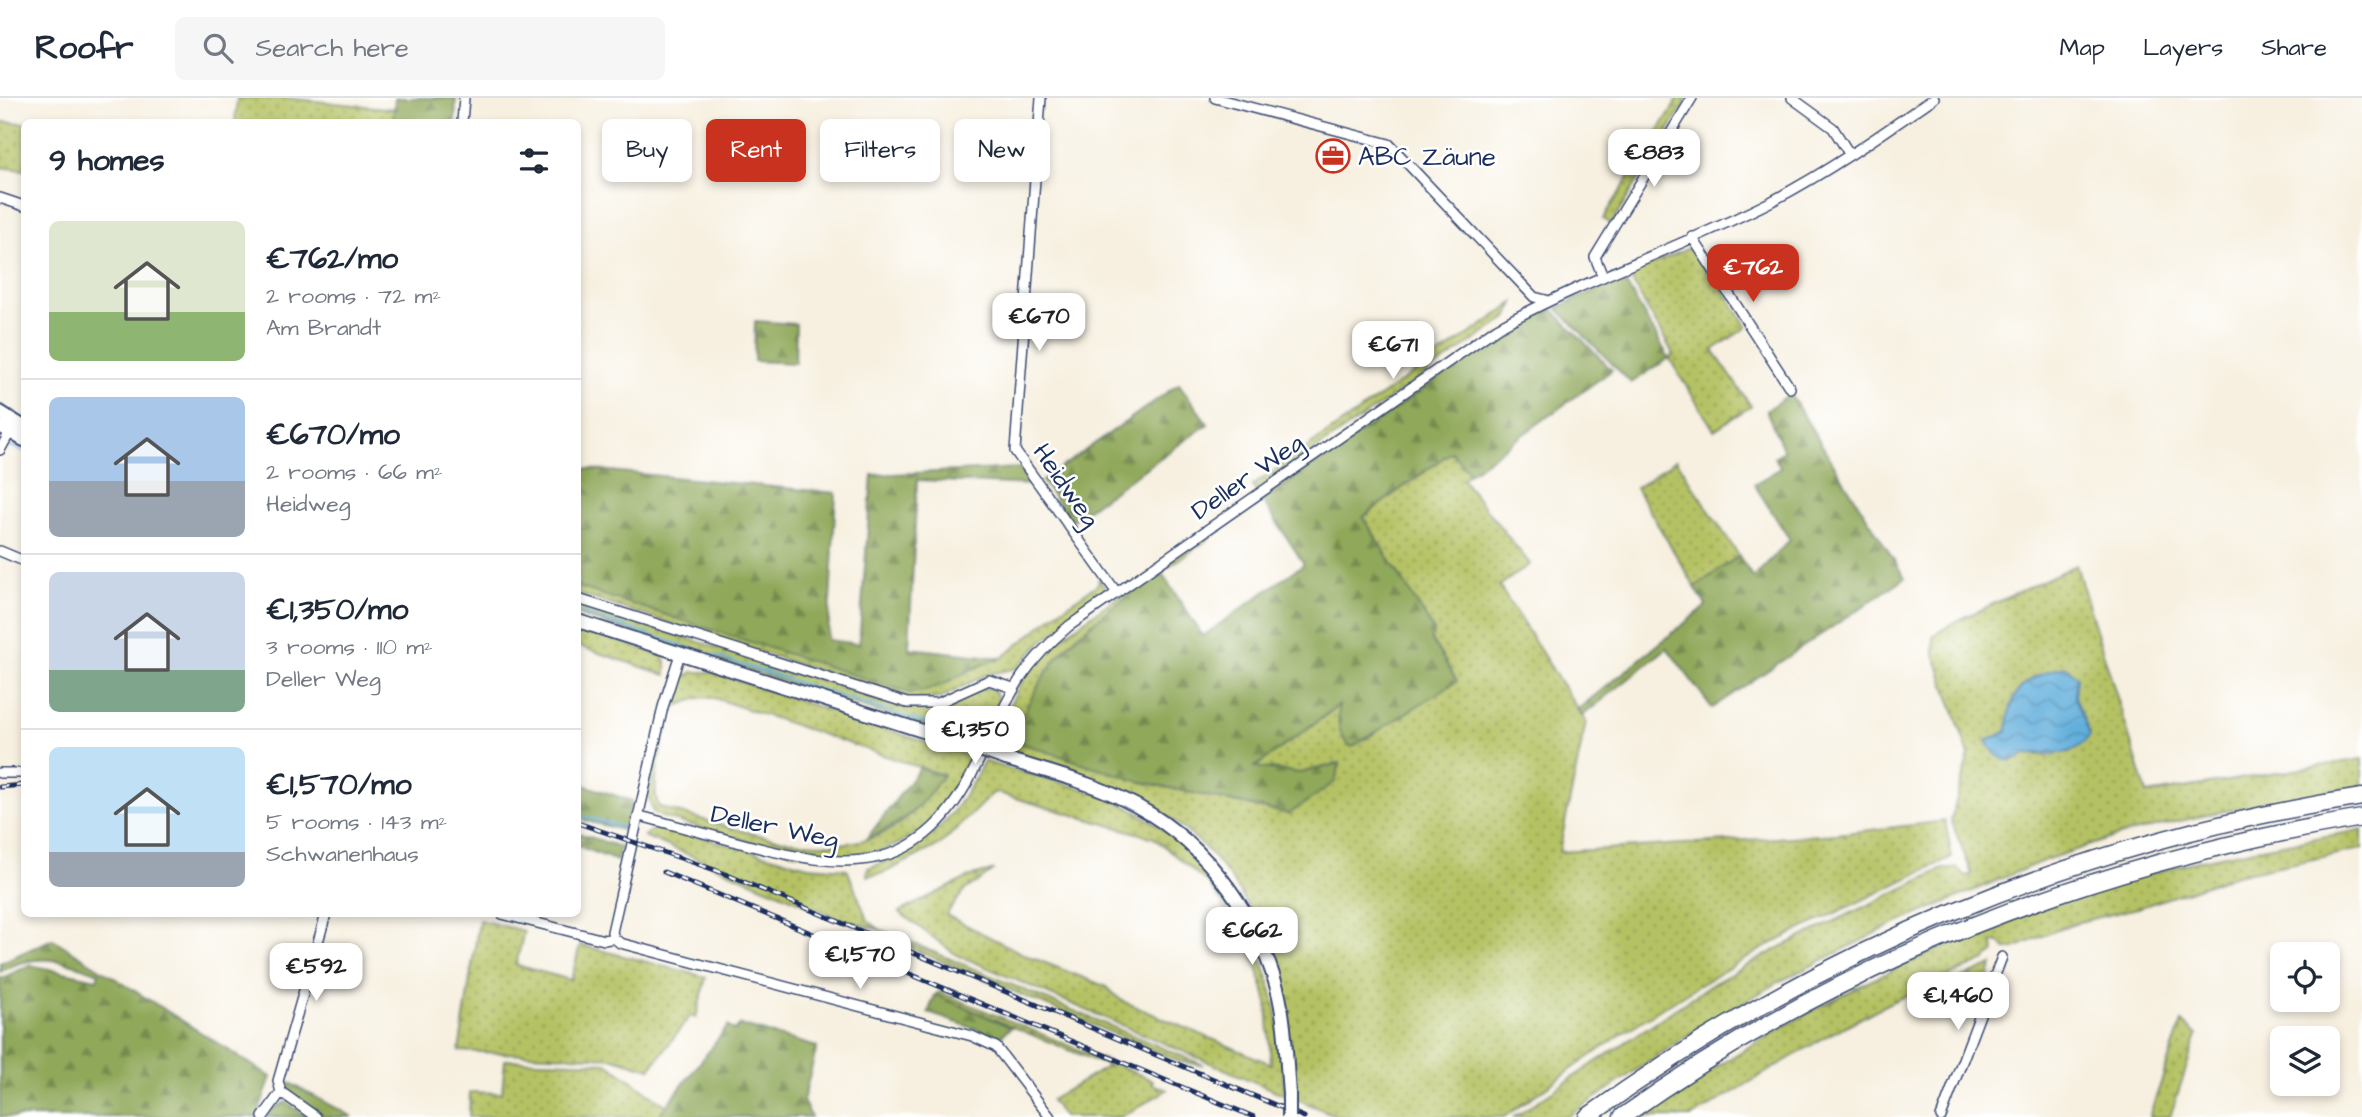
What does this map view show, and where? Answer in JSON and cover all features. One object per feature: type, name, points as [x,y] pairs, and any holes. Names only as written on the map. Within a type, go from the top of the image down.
[{"type":"highway","points":[[1587,1117],[1741,1015],[1857,953],[1930,919],[2099,858],[2280,810],[2362,797]]},
{"type":"highway","points":[[1622,1117],[1704,1062],[1792,1009],[1940,937],[2007,910],[2197,850],[2362,818]]},
{"type":"main road","points":[[0,412],[21,425]]},
{"type":"main road","points":[[5,429],[21,438]]},
{"type":"main road","points":[[581,622],[954,741],[1123,799],[1167,826],[1211,866],[1251,923],[1277,988],[1284,1033],[1289,1117]]},
{"type":"street","points":[[462,119],[464,98]]},
{"type":"street","name":"Heidweg","points":[[1041,98],[1033,239],[1015,451],[1117,593]]},
{"type":"street","points":[[1215,98],[1389,144],[1534,297],[1546,300]]},
{"type":"street","points":[[1603,277],[1595,257],[1692,98]]},
{"type":"street","points":[[1792,98],[1833,128],[1850,155]]},
{"type":"street","name":"Deller Weg","points":[[640,816],[815,861],[859,862],[879,858],[918,840],[951,809],[973,773],[1013,688],[1045,646],[1117,593],[1497,328],[1546,300],[1773,200],[1850,155],[1934,98]]},
{"type":"street","points":[[0,198],[21,205]]},
{"type":"street","points":[[1692,237],[1790,388]]},
{"type":"street","points":[[0,450],[5,429]]},
{"type":"street","points":[[0,551],[21,560]]},
{"type":"street","points":[[581,600],[907,703],[938,703],[989,680],[1013,688]]},
{"type":"street","points":[[680,654],[663,707],[612,932],[614,938],[620,943],[972,1036],[996,1047],[1050,1117]]},
{"type":"street","points":[[0,773],[21,773]]},
{"type":"street","points":[[316,1117],[281,1092],[278,1081],[325,917]]},
{"type":"street","points":[[514,917],[604,940],[614,938]]},
{"type":"street","points":[[1941,1117],[2002,957]]},
{"type":"street","points":[[263,1117],[281,1092]]},
{"type":"green space","points":[[237,98],[286,98],[394,109],[393,119],[235,119]]},
{"type":"green space","points":[[395,98],[456,98],[455,119],[393,119]]},
{"type":"green space","points":[[1679,98],[1688,98],[1611,225],[1603,219]]},
{"type":"green space","points":[[0,122],[21,123],[21,170],[0,167]]},
{"type":"green space","points":[[1691,247],[1711,279],[1716,277],[1747,327],[1713,350],[1751,406],[1714,430],[1669,358],[1674,355],[1628,275]]},
{"type":"green space","points":[[1622,277],[1669,358],[1631,383],[1557,308]]},
{"type":"green space","points":[[1514,303],[1507,318],[1255,491],[1252,486]]},
{"type":"green space","points":[[1549,307],[1552,309],[1487,345],[1161,572],[1163,565],[1462,358]]},
{"type":"green space","points":[[1552,309],[1612,370],[1470,473],[1451,452],[1363,517],[1434,631],[1431,639],[1457,681],[1352,747],[1341,733],[1338,722],[1339,705],[1255,767],[1300,773],[1340,763],[1335,782],[1289,814],[1138,781],[1011,740],[1037,688],[1065,648],[1105,613],[1161,572],[1203,636],[1304,564],[1263,501],[1487,345]]},
{"type":"green space","points":[[755,321],[796,324],[795,363],[754,361]]},
{"type":"green space","points":[[1179,384],[1208,424],[1071,521],[1042,481]]},
{"type":"green space","points":[[1790,394],[1905,578],[1712,708],[1667,648],[1582,716],[1577,710],[1706,606],[1695,587],[1739,556],[1753,578],[1790,540],[1754,484],[1781,468],[1774,457],[1784,451],[1766,410]]},
{"type":"green space","points":[[1451,452],[1470,473],[1462,479],[1530,564],[1499,586],[1586,722],[1559,852],[1837,834],[1945,821],[1952,857],[1775,942],[1694,988],[1626,1031],[1504,1117],[1339,1117],[1297,1099],[1285,1014],[1275,973],[1261,933],[1242,896],[1218,862],[1188,832],[1132,797],[1073,772],[992,745],[1018,689],[1040,658],[1087,619],[1153,573],[1158,574],[1080,634],[1102,769],[1138,781],[1289,814],[1300,773],[1254,768],[1431,638],[1434,631],[1363,517]]},
{"type":"green space","points":[[1676,460],[1739,556],[1695,587],[1636,488]]},
{"type":"green space","points":[[581,468],[836,493],[828,640],[859,644],[872,475],[1021,468],[1033,485],[917,480],[909,648],[1002,658],[978,666],[946,683],[910,693],[581,588]]},
{"type":"green space","points":[[2076,565],[2147,794],[2362,759],[2362,786],[2267,802],[2175,822],[2118,836],[2045,860],[1890,926],[1779,982],[1688,1035],[1567,1117],[1514,1117],[1714,983],[1783,946],[1943,869],[1957,868],[1966,876],[1972,874],[1951,820],[1969,755],[1934,653],[1933,636],[1957,621]],"holes":[[[2075,697],[2090,735],[2053,756],[2026,754],[2011,761],[1987,741]]]},
{"type":"green space","points":[[1099,578],[1105,587],[1104,597],[1041,642],[1017,668],[985,675],[941,698],[912,700],[581,595],[581,588],[601,593],[910,693],[944,684],[980,663],[1002,658],[1060,610],[1098,584]]},
{"type":"green space","points":[[581,605],[913,709],[934,710],[983,688],[992,688],[998,701],[998,708],[983,742],[896,718],[581,616]]},
{"type":"green space","points":[[581,629],[663,656],[666,661],[666,675],[581,647]]},
{"type":"green space","points":[[693,672],[711,672],[975,758],[946,805],[913,836],[877,852],[838,856],[797,853],[754,843],[662,817],[653,812],[648,795],[668,700],[680,679]],"holes":[[[699,698],[714,698],[942,775],[915,810],[895,827],[869,839],[840,844],[778,839],[659,807],[656,797],[657,772],[673,707]]]},
{"type":"green space","points":[[984,761],[1074,786],[1126,806],[1180,843],[1203,866],[1224,891],[1257,948],[1278,1021],[1285,1095],[955,954],[899,912],[969,877],[995,870],[965,890],[946,915],[1025,955],[1105,986],[1122,1001],[1271,1064],[1267,1002],[1256,963],[1246,941],[1208,883],[1154,838],[994,792],[941,844],[884,873],[867,876],[868,868],[908,850],[938,828],[962,799]]},
{"type":"green space","points":[[920,768],[943,775],[910,814],[867,838]]},
{"type":"green space","points":[[581,784],[632,801],[624,830],[581,820]]},
{"type":"green space","points":[[653,829],[674,830],[808,866],[847,869],[868,921],[881,930],[841,919],[644,836]]},
{"type":"green space","points":[[2362,830],[2362,849],[2236,875],[2141,907],[2071,924],[2012,949],[2006,949],[1998,941],[1993,943],[1994,952],[1985,960],[1885,1005],[1825,1037],[1692,1117],[1641,1117],[1703,1075],[1834,999],[1971,935],[2113,884],[2185,864]]},
{"type":"green space","points":[[581,834],[620,847],[617,861],[581,847]]},
{"type":"green space","points":[[479,920],[524,931],[516,965],[571,980],[580,945],[706,977],[696,1018],[690,1016],[650,1069],[614,1058],[459,1051]]},
{"type":"green space","points":[[881,930],[1203,1065],[1181,1062],[918,951]]},
{"type":"green space","points":[[53,939],[271,1077],[257,1117],[0,1117],[0,979],[30,965],[97,979],[99,973],[73,964],[49,960],[25,962],[0,972],[0,963]]},
{"type":"green space","points":[[1993,965],[1977,1007],[1930,991],[1985,968]]},
{"type":"green space","points":[[939,992],[1153,1080],[1152,1084],[1167,1090],[1121,1117],[1063,1117],[1051,1100],[1108,1066],[935,995]]},
{"type":"green space","points":[[935,995],[1011,1027],[1000,1037],[928,1013]]},
{"type":"green space","points":[[2182,1022],[2197,1035],[2170,1117],[2149,1117]]},
{"type":"green space","points":[[740,1025],[817,1047],[803,1101],[811,1117],[658,1117],[728,1026],[735,1031]]},
{"type":"green space","points":[[505,1060],[607,1063],[667,1106],[658,1117],[469,1117],[470,1092],[502,1093]]},
{"type":"green space","points":[[283,1081],[353,1117],[318,1115],[294,1097]]},
{"type":"green space","points":[[286,1102],[307,1117],[267,1117],[271,1110]]},
{"type":"water","points":[[2065,666],[2077,677],[2075,697],[2090,735],[2076,749],[2068,752],[2026,754],[2013,760],[1999,757],[1987,741],[2008,731],[2009,716],[2016,694],[2030,680]]},
{"type":"waterway","points":[[0,405],[21,418]]},
{"type":"waterway","points":[[5,444],[21,450]]},
{"type":"waterway","points":[[581,613],[940,728]]},
{"type":"waterway","points":[[581,816],[625,828]]},
{"type":"railway","points":[[0,787],[21,785]]},
{"type":"railway","points":[[581,824],[718,871],[1304,1117]]},
{"type":"railway","points":[[664,872],[1254,1117]]},
{"type":"place","name":"ABC Zäune","points":[[1333,156]]}]
